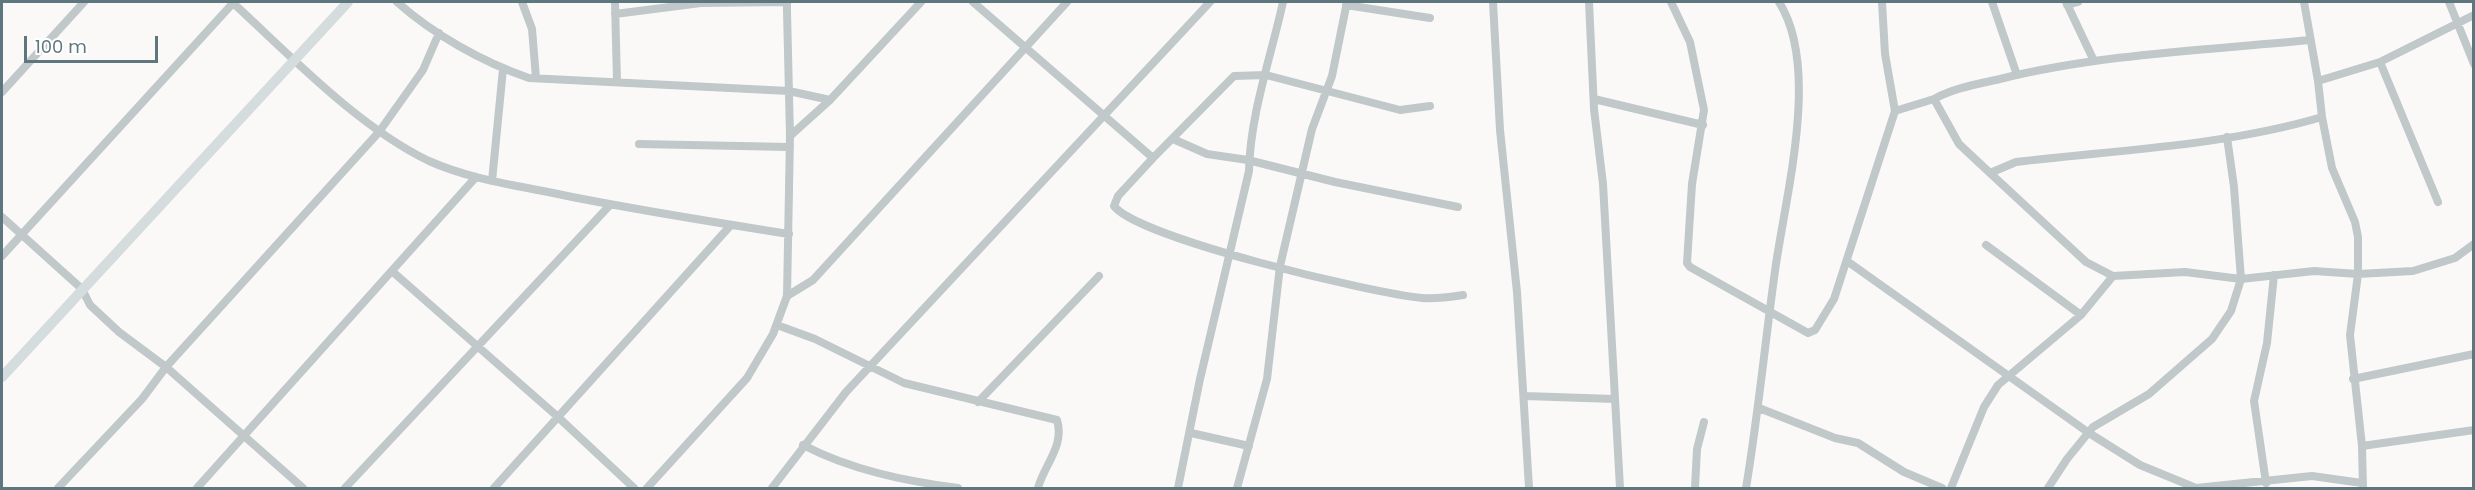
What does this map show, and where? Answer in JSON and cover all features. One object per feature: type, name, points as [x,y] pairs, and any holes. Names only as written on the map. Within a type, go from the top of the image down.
[{"type":"street","points":[[2,92],[84,2]]},
{"type":"street","points":[[2,256],[233,2],[295,60],[379,132],[429,160],[492,181],[610,205],[789,234]]},
{"type":"street","points":[[2,377],[348,2]]},
{"type":"street","points":[[397,2],[440,33],[504,69],[536,78],[789,91],[830,100]]},
{"type":"street","points":[[526,2],[532,29],[536,78]]},
{"type":"street","points":[[615,2],[617,82]]},
{"type":"street","points":[[615,14],[701,3],[787,2],[790,136],[788,296],[777,325],[747,378],[647,489]]},
{"type":"street","points":[[790,136],[830,100],[921,2]]},
{"type":"street","points":[[973,2],[1153,158]]},
{"type":"street","points":[[788,296],[813,280],[1024,46],[1067,2]]},
{"type":"street","points":[[772,489],[803,446],[870,366],[1210,2]]},
{"type":"street","points":[[1178,489],[1200,379],[1232,253],[1249,171],[1248,160],[1283,2]]},
{"type":"street","points":[[1493,2],[1500,130],[1525,396],[1529,489]]},
{"type":"street","points":[[1589,2],[1594,99],[1603,184],[1620,489]]},
{"type":"street","points":[[1671,2],[1690,42],[1702,98],[1703,125],[1692,184],[1687,263],[1690,267],[1770,313],[1805,332],[1813,333],[1834,299],[1895,111],[1885,54],[1882,2]]},
{"type":"street","points":[[1746,489],[1790,180],[1798,80],[1792,28],[1779,2]]},
{"type":"street","points":[[1992,2],[2017,75]]},
{"type":"street","points":[[2078,2],[2066,3],[2094,61]]},
{"type":"street","points":[[1847,261],[2089,433],[2139,465],[2192,488],[2323,476],[2363,486],[2362,446],[2350,335],[2358,274],[2358,237],[2355,222],[2332,168],[2304,2]]},
{"type":"street","points":[[2449,2],[2474,64]]},
{"type":"street","points":[[1237,489],[1270,364],[1270,342],[1280,266],[1312,129],[1328,90],[1346,3],[1430,18]]},
{"type":"street","points":[[2318,81],[2380,62],[2474,15]]},
{"type":"street","points":[[58,489],[142,399],[166,367],[379,132],[423,70],[440,33]]},
{"type":"street","points":[[1895,111],[1952,91],[2017,75],[2094,61],[2310,40]]},
{"type":"street","points":[[2380,62],[2438,202]]},
{"type":"street","points":[[492,181],[504,69]]},
{"type":"street","points":[[1430,106],[1400,110],[1266,75],[1234,76],[1118,196],[1115,202],[1116,209],[1123,215],[1162,233],[1280,266],[1410,296],[1434,298],[1463,295]]},
{"type":"street","points":[[1594,99],[1703,125]]},
{"type":"street","points":[[1934,99],[1959,144],[2086,262],[2113,276],[2185,272],[2241,279],[2274,274],[2314,272],[2358,274],[2413,271],[2455,258],[2474,244]]},
{"type":"street","points":[[1990,173],[2016,162],[2227,137],[2322,117]]},
{"type":"street","points":[[2048,489],[2067,459],[2089,433],[2103,420],[2149,394],[2212,339],[2231,311],[2241,279],[2234,187],[2227,137]]},
{"type":"street","points":[[1173,139],[1207,154],[1248,160],[1301,174],[1458,207]]},
{"type":"street","points":[[639,144],[790,147]]},
{"type":"street","points":[[197,489],[476,177]]},
{"type":"street","points":[[345,489],[610,205]]},
{"type":"street","points":[[2,217],[82,289],[90,305],[119,332],[166,367],[303,489]]},
{"type":"street","points":[[494,489],[731,225]]},
{"type":"street","points":[[1986,245],[2081,315]]},
{"type":"street","points":[[393,272],[558,417],[634,489]]},
{"type":"street","points":[[2266,483],[2254,401],[2267,344],[2274,274]]},
{"type":"street","points":[[978,402],[1099,276]]},
{"type":"street","points":[[1951,489],[1984,407],[1998,385],[2081,315],[2113,276]]},
{"type":"street","points":[[777,325],[815,339],[904,383],[1057,420],[1060,428],[1057,446],[1038,489]]},
{"type":"street","points":[[2353,379],[2474,354]]},
{"type":"street","points":[[1525,396],[1614,399]]},
{"type":"street","points":[[1759,408],[1835,438],[1858,443],[1904,472],[1942,489]]},
{"type":"street","points":[[1695,489],[1697,449],[1704,422]]},
{"type":"street","points":[[2362,446],[2474,430]]},
{"type":"street","points":[[1191,433],[1249,446]]},
{"type":"street","points":[[803,446],[843,463],[881,474],[958,489]]}]
